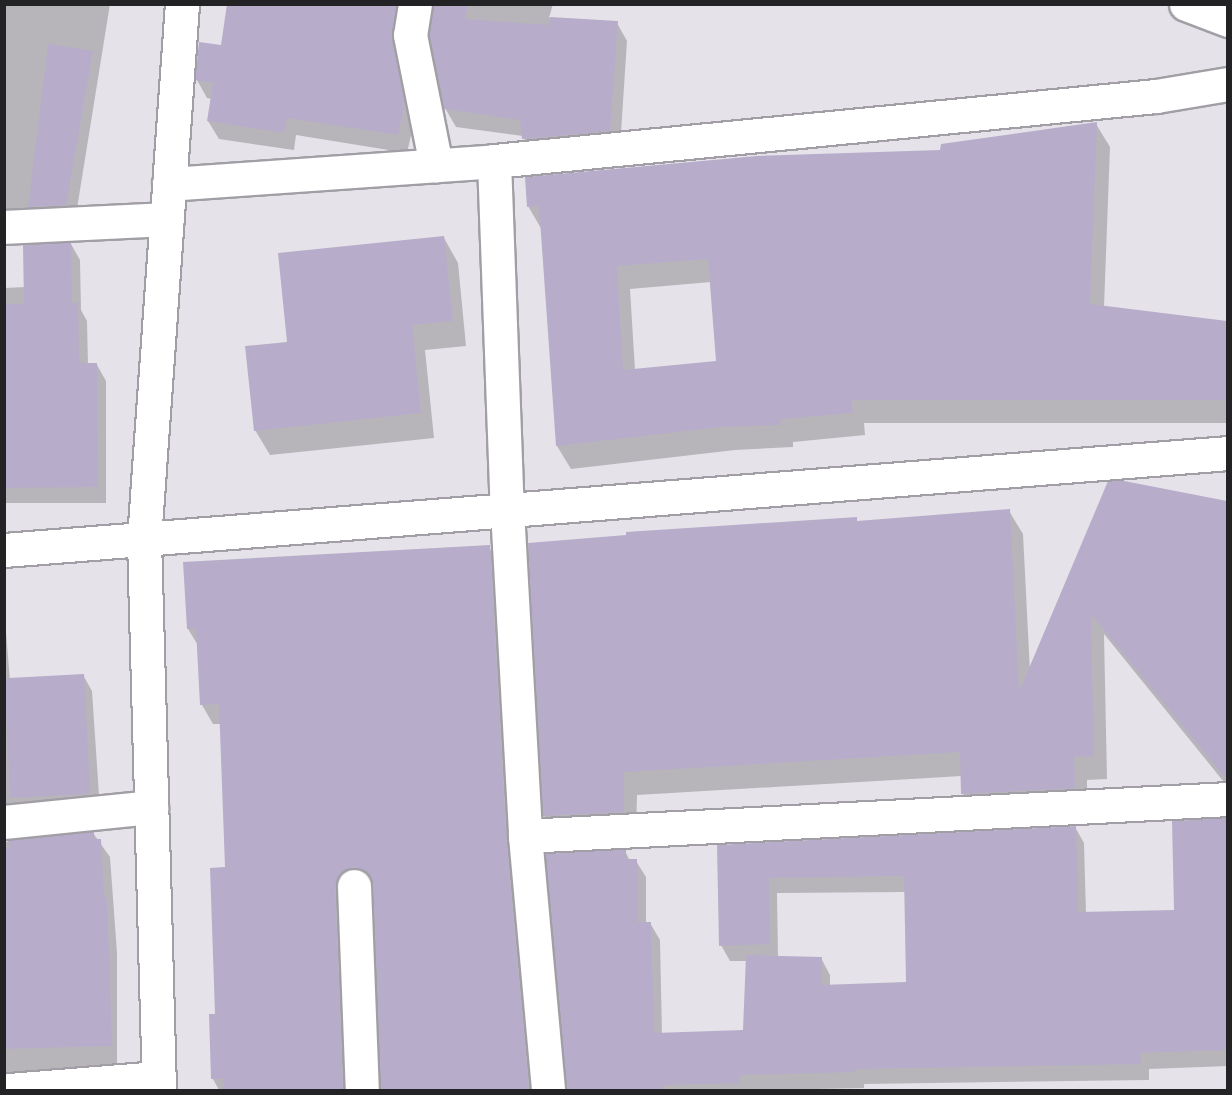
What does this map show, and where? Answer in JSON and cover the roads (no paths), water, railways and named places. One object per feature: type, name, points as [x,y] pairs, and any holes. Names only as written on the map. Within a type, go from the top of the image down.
[{"type":"street","points":[[9,1090],[159,1084],[144,539],[182,4]]},
{"type":"street","points":[[415,4],[410,35],[436,165]]},
{"type":"street","points":[[1186,4],[1227,20]]},
{"type":"street","points":[[169,184],[494,161],[1156,96],[1227,84]]},
{"type":"street","points":[[494,161],[507,510],[525,836],[548,1090]]},
{"type":"street","points":[[4,227],[167,219]]},
{"type":"street","points":[[4,550],[1227,453]]},
{"type":"street","points":[[525,836],[1227,800]]},
{"type":"street","points":[[4,822],[151,807]]},
{"type":"street","points":[[354,886],[362,1090]]}]
